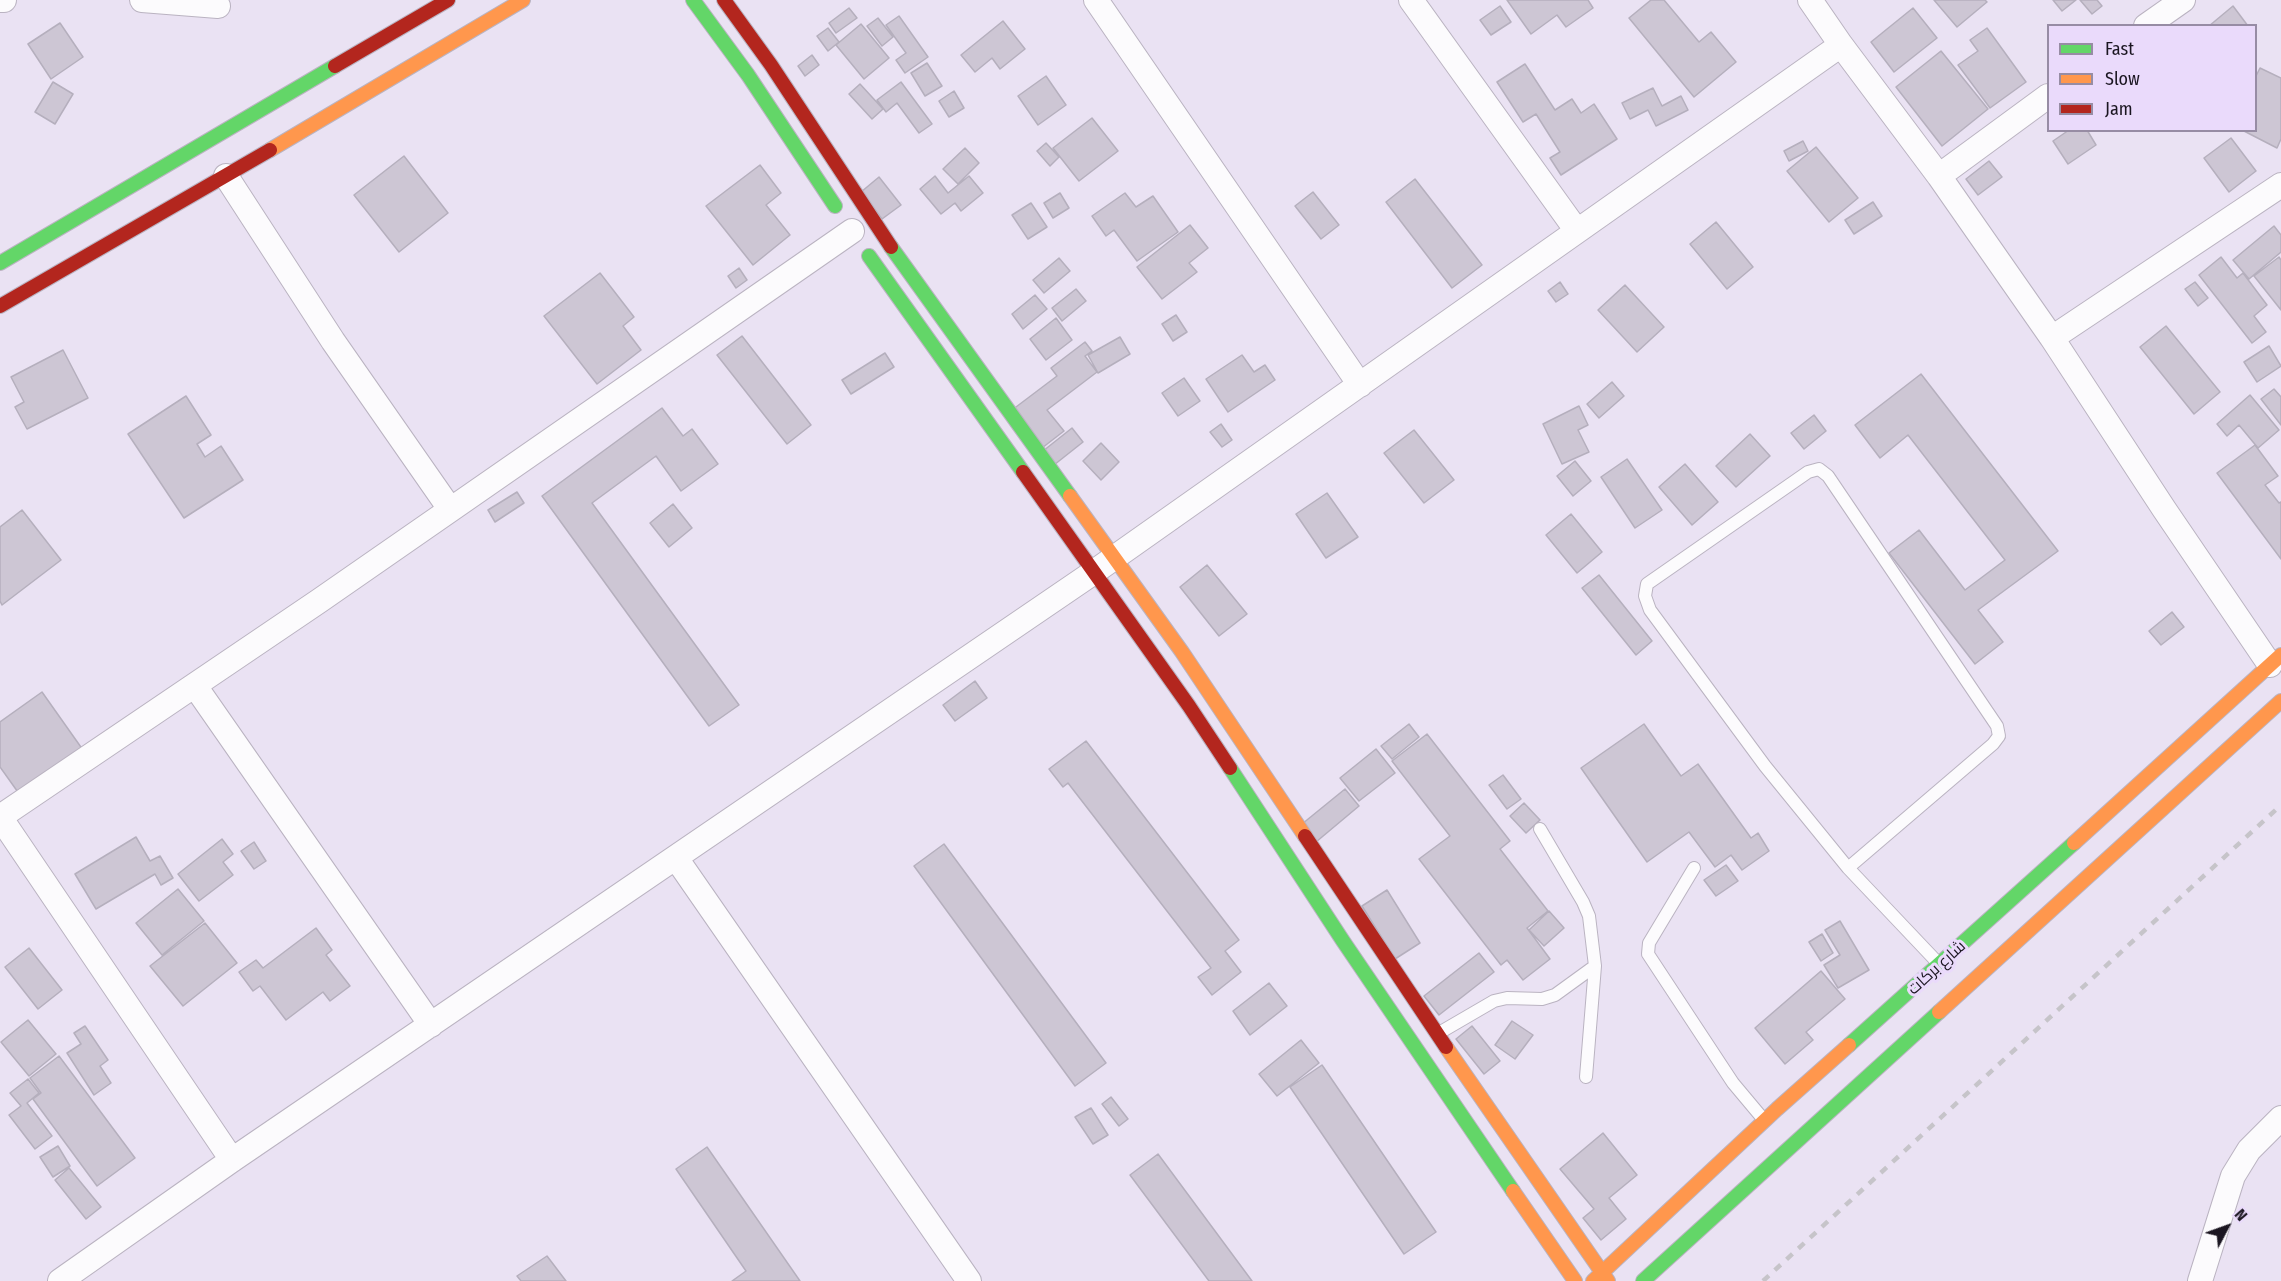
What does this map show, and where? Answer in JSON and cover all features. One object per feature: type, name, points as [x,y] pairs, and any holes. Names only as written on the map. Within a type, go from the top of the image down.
[{"type":"street","points":[[142,0],[218,6]]},
{"type":"street","points":[[0,263],[448,0]]},
{"type":"street","points":[[0,306],[226,176],[523,0]]},
{"type":"street","points":[[693,0],[748,75],[852,231],[1189,706],[1343,941],[1575,1281]]},
{"type":"street","points":[[724,0],[771,65],[869,216],[1115,557],[1601,1278]]},
{"type":"street","points":[[1096,0],[1360,385]]},
{"type":"street","points":[[1411,0],[1576,231]]},
{"type":"street","points":[[1810,0],[1939,176],[2052,338],[2164,509],[2276,660]]},
{"type":"street","points":[[2149,24],[2183,0]]},
{"type":"street","points":[[60,1281],[232,1160],[1094,572],[1841,45]]},
{"type":"street","points":[[1939,176],[2047,97]]},
{"type":"street","points":[[226,176],[333,341],[450,509]]},
{"type":"street","points":[[2052,338],[2281,185]]},
{"type":"street","points":[[232,1160],[0,817],[195,686],[852,231]]},
{"type":"street","name":"شارع بركات","points":[[1601,1278],[1764,1121],[1940,966],[2276,660]]},
{"type":"street","points":[[195,686],[431,1025]]},
{"type":"street","points":[[1643,1281],[2281,701]]},
{"type":"street","points":[[676,858],[969,1281]]},
{"type":"street","points":[[2200,1281],[2233,1176],[2249,1150],[2281,1118]]},
{"type":"lane","points":[[1848,868],[1993,744],[1999,736],[1997,726],[1828,476],[1819,469],[1808,472],[1647,584],[1645,596],[1650,610],[1765,766],[1848,868],[1940,966]]},
{"type":"lane","points":[[1540,829],[1589,916],[1595,966],[1586,1077]]},
{"type":"lane","points":[[1694,868],[1649,943],[1648,954],[1733,1083],[1764,1121]]},
{"type":"lane","points":[[1438,1034],[1494,1001],[1507,998],[1542,999],[1555,996],[1595,966]]},
{"type":"building","points":[[1507,0],[1588,0],[1593,8],[1566,27],[1557,15],[1531,34]]},
{"type":"building","points":[[1651,0],[1664,0],[1699,42],[1711,32],[1736,62],[1694,97],[1629,18]]},
{"type":"building","points":[[1934,0],[1985,0],[1987,2],[1957,27]]},
{"type":"building","points":[[2053,0],[2076,0],[2062,11]]},
{"type":"building","points":[[2080,0],[2097,0],[2102,6],[2092,14]]},
{"type":"building","points":[[1500,6],[1511,22],[1491,35],[1480,20]]},
{"type":"building","points":[[2233,6],[2246,24],[2211,24]]},
{"type":"building","points":[[849,8],[857,18],[836,33],[829,23]]},
{"type":"building","points":[[1913,8],[1937,38],[1894,72],[1871,42]]},
{"type":"building","points":[[899,16],[928,57],[905,73],[896,60],[906,53],[886,25]]},
{"type":"building","points":[[878,18],[893,37],[882,46],[867,26]]},
{"type":"building","points":[[1003,21],[1025,49],[1000,69],[992,58],[975,72],[961,55]]},
{"type":"building","points":[[60,23],[83,57],[51,79],[28,44]]},
{"type":"building","points":[[861,24],[889,58],[864,79],[836,45]]},
{"type":"building","points":[[828,28],[839,42],[828,51],[817,36]]},
{"type":"building","points":[[1987,28],[2026,82],[1990,108],[1958,65],[1978,51],[1970,40]]},
{"type":"building","points":[[1941,51],[1988,109],[1942,146],[1896,87]]},
{"type":"building","points":[[812,55],[819,65],[805,76],[798,66]]},
{"type":"building","points":[[927,63],[942,86],[925,96],[911,73]]},
{"type":"building","points":[[1525,64],[1555,110],[1572,99],[1581,113],[1594,104],[1617,139],[1561,175],[1550,158],[1560,152],[1536,114],[1523,122],[1497,82]]},
{"type":"building","points":[[2260,68],[2281,78],[2281,139],[2277,148],[2246,132],[2257,132],[2257,74]]},
{"type":"building","points":[[1046,76],[1066,105],[1038,125],[1018,96]]},
{"type":"building","points":[[53,82],[73,94],[55,124],[35,112]]},
{"type":"building","points":[[901,82],[932,124],[919,133],[897,103],[886,112],[877,100]]},
{"type":"building","points":[[860,84],[883,109],[872,119],[849,94]]},
{"type":"building","points":[[1653,88],[1662,106],[1681,96],[1688,110],[1656,126],[1648,110],[1630,119],[1622,103]]},
{"type":"building","points":[[954,91],[964,108],[949,117],[939,101]]},
{"type":"building","points":[[1092,118],[1118,151],[1079,181],[1053,148]]},
{"type":"building","points":[[2066,132],[2088,132],[2096,145],[2068,164],[2053,141]]},
{"type":"building","points":[[2231,138],[2256,171],[2229,192],[2204,158]]},
{"type":"building","points":[[1803,141],[1808,151],[1789,161],[1784,151]]},
{"type":"building","points":[[1046,143],[1059,157],[1050,166],[1037,151]]},
{"type":"building","points":[[1816,147],[1858,198],[1829,222],[1787,171]]},
{"type":"building","points":[[965,148],[979,163],[958,184],[943,169]]},
{"type":"building","points":[[404,156],[448,213],[399,252],[354,195]]},
{"type":"building","points":[[1989,161],[2002,177],[1978,195],[1966,179]]},
{"type":"building","points":[[760,165],[781,193],[766,205],[790,235],[753,265],[706,206]]},
{"type":"building","points":[[935,176],[948,193],[969,176],[983,193],[961,211],[955,203],[941,214],[920,189]]},
{"type":"building","points":[[879,177],[901,205],[882,219],[861,192]]},
{"type":"building","points":[[1415,179],[1482,265],[1452,288],[1386,202]]},
{"type":"building","points":[[1313,192],[1339,225],[1321,239],[1295,206]]},
{"type":"building","points":[[1060,193],[1069,208],[1053,218],[1044,203]]},
{"type":"building","points":[[1125,193],[1136,207],[1153,196],[1178,232],[1137,261],[1114,230],[1106,236],[1092,216]]},
{"type":"building","points":[[1873,202],[1882,216],[1854,234],[1845,220]]},
{"type":"building","points":[[1031,203],[1047,227],[1028,239],[1012,215]]},
{"type":"building","points":[[1716,222],[1753,267],[1727,289],[1690,244]]},
{"type":"building","points":[[1190,225],[1208,248],[1189,263],[1197,272],[1162,299],[1137,267]]},
{"type":"building","points":[[2274,226],[2281,235],[2281,252],[2249,279],[2233,260]]},
{"type":"building","points":[[2221,257],[2237,278],[2243,273],[2267,305],[2254,316],[2266,332],[2252,343],[2199,275]]},
{"type":"building","points":[[2279,257],[2281,260],[2281,310],[2254,276]]},
{"type":"building","points":[[1059,258],[1070,271],[1044,293],[1033,280]]},
{"type":"building","points":[[739,268],[747,280],[736,288],[728,276]]},
{"type":"building","points":[[600,273],[634,317],[623,326],[641,350],[597,384],[544,316]]},
{"type":"building","points":[[1560,282],[1568,294],[1556,302],[1548,291]]},
{"type":"building","points":[[2195,282],[2208,298],[2198,306],[2185,289]]},
{"type":"building","points":[[1625,285],[1664,327],[1637,352],[1598,310]]},
{"type":"building","points":[[1076,289],[1086,301],[1062,321],[1052,308]]},
{"type":"building","points":[[1035,295],[1047,309],[1023,329],[1012,314]]},
{"type":"building","points":[[1176,315],[1187,332],[1173,341],[1162,324]]},
{"type":"building","points":[[1056,318],[1072,340],[1046,360],[1030,339]]},
{"type":"building","points":[[2166,326],[2220,392],[2194,414],[2140,347]]},
{"type":"building","points":[[742,336],[811,425],[787,444],[717,355]]},
{"type":"building","points":[[1120,337],[1130,354],[1098,373],[1088,355]]},
{"type":"building","points":[[1085,342],[1092,351],[1085,356],[1097,372],[1047,410],[1064,431],[1042,448],[1012,410],[1057,376],[1051,368]]},
{"type":"building","points":[[2269,346],[2281,366],[2257,382],[2244,362]]},
{"type":"building","points":[[63,350],[88,398],[27,429],[15,407],[24,402],[11,377]]},
{"type":"building","points":[[885,353],[894,367],[851,394],[842,380]]},
{"type":"building","points":[[1242,355],[1254,372],[1265,365],[1275,380],[1228,412],[1206,379]]},
{"type":"building","points":[[1921,374],[2058,551],[1978,610],[2003,642],[1975,664],[1889,553],[1919,530],[1965,590],[2005,560],[1908,435],[1880,458],[1855,425]]},
{"type":"building","points":[[1184,378],[1200,401],[1178,416],[1162,393]]},
{"type":"building","points":[[1612,382],[1624,396],[1599,418],[1587,404]]},
{"type":"building","points":[[2274,389],[2281,397],[2281,425],[2261,399]]},
{"type":"building","points":[[2250,395],[2279,430],[2258,448],[2239,425],[2227,436],[2217,424]]},
{"type":"building","points":[[186,396],[211,435],[197,444],[205,457],[221,446],[243,480],[184,518],[128,434]]},
{"type":"building","points":[[1579,406],[1588,425],[1578,430],[1589,452],[1562,464],[1543,424]]},
{"type":"building","points":[[662,408],[683,436],[692,429],[718,464],[681,491],[656,456],[592,503],[739,705],[709,726],[542,496]]},
{"type":"building","points":[[1814,415],[1826,431],[1804,449],[1791,433]]},
{"type":"building","points":[[1221,424],[1232,440],[1222,447],[1210,432]]},
{"type":"building","points":[[1072,428],[1083,442],[1054,465],[1043,451]]},
{"type":"building","points":[[1414,430],[1454,480],[1424,503],[1384,453]]},
{"type":"building","points":[[1750,434],[1770,456],[1736,487],[1716,466]]},
{"type":"building","points":[[1101,443],[1119,462],[1101,480],[1083,461]]},
{"type":"building","points":[[2255,445],[2278,476],[2265,485],[2279,503],[2281,502],[2281,559],[2217,473]]},
{"type":"building","points":[[1627,459],[1662,510],[1635,528],[1601,477]]},
{"type":"building","points":[[1575,461],[1591,481],[1573,496],[1557,476]]},
{"type":"building","points":[[1685,464],[1718,502],[1692,525],[1659,487]]},
{"type":"building","points":[[517,492],[524,503],[495,522],[488,510]]},
{"type":"building","points":[[1327,493],[1358,537],[1326,558],[1296,514]]},
{"type":"building","points":[[673,504],[692,528],[669,547],[650,523]]},
{"type":"building","points":[[22,510],[61,560],[2,605],[0,601],[0,527]]},
{"type":"building","points":[[1571,514],[1602,552],[1577,573],[1546,535]]},
{"type":"building","points":[[1207,565],[1247,614],[1219,636],[1180,587]]},
{"type":"building","points":[[1599,575],[1652,641],[1636,655],[1582,588]]},
{"type":"building","points":[[2172,612],[2184,627],[2161,645],[2149,631]]},
{"type":"building","points":[[975,681],[987,698],[955,721],[943,705]]},
{"type":"building","points":[[42,692],[83,750],[20,795],[0,767],[0,722]]},
{"type":"building","points":[[1409,724],[1419,737],[1392,759],[1381,746]]},
{"type":"building","points":[[1644,724],[1681,776],[1698,764],[1751,838],[1758,833],[1769,851],[1742,870],[1731,855],[1715,867],[1689,832],[1647,862],[1581,768]]},
{"type":"building","points":[[1427,734],[1510,841],[1500,849],[1548,911],[1527,928],[1550,959],[1523,980],[1507,960],[1501,965],[1419,859],[1450,836],[1392,761]]},
{"type":"building","points":[[1086,741],[1239,940],[1225,951],[1241,972],[1212,995],[1198,977],[1211,968],[1068,783],[1063,787],[1049,769]]},
{"type":"building","points":[[1376,749],[1395,773],[1359,801],[1340,778]]},
{"type":"building","points":[[1503,775],[1521,799],[1507,809],[1489,785]]},
{"type":"building","points":[[1345,789],[1359,806],[1316,842],[1302,824]]},
{"type":"building","points":[[1524,803],[1540,820],[1526,833],[1510,816]]},
{"type":"building","points":[[136,837],[150,861],[160,856],[173,878],[161,885],[155,874],[96,909],[75,874]]},
{"type":"building","points":[[222,839],[233,854],[223,862],[233,875],[199,901],[178,874]]},
{"type":"building","points":[[254,842],[266,861],[254,869],[241,851]]},
{"type":"building","points":[[944,844],[1106,1063],[1075,1086],[914,866]]},
{"type":"building","points":[[1726,865],[1738,881],[1716,896],[1704,880]]},
{"type":"building","points":[[178,889],[204,921],[162,955],[136,923]]},
{"type":"building","points":[[1387,890],[1420,943],[1395,959],[1362,906]]},
{"type":"building","points":[[1549,911],[1564,928],[1544,946],[1529,930]]},
{"type":"building","points":[[1840,921],[1869,970],[1838,988],[1824,965],[1840,955],[1825,930]]},
{"type":"building","points":[[205,923],[237,963],[183,1006],[150,966]]},
{"type":"building","points":[[316,928],[332,950],[326,955],[350,986],[330,1001],[323,992],[286,1020],[260,986],[253,991],[239,972],[256,960],[263,968]]},
{"type":"building","points":[[1822,934],[1833,953],[1821,961],[1809,942]]},
{"type":"building","points":[[29,948],[62,990],[38,1009],[5,967]]},
{"type":"building","points":[[1479,953],[1494,972],[1439,1015],[1424,996]]},
{"type":"building","points":[[1821,971],[1845,999],[1806,1032],[1813,1040],[1785,1064],[1755,1028]]},
{"type":"building","points":[[1269,983],[1287,1006],[1250,1035],[1233,1011]]},
{"type":"building","points":[[28,1020],[56,1054],[29,1076],[1,1042]]},
{"type":"building","points":[[1512,1021],[1533,1035],[1515,1059],[1495,1045]]},
{"type":"building","points":[[85,1026],[108,1060],[100,1066],[111,1083],[94,1095],[67,1053],[81,1044],[74,1033]]},
{"type":"building","points":[[1472,1026],[1500,1061],[1484,1074],[1456,1039]]},
{"type":"building","points":[[1301,1040],[1319,1063],[1277,1096],[1259,1074]]},
{"type":"building","points":[[59,1056],[135,1158],[97,1186],[33,1099],[41,1093],[30,1078]]},
{"type":"building","points":[[1322,1065],[1436,1232],[1404,1254],[1290,1087]]},
{"type":"building","points":[[28,1079],[39,1093],[27,1103],[52,1136],[35,1149],[9,1115],[21,1106],[10,1093]]},
{"type":"building","points":[[1111,1097],[1128,1119],[1119,1126],[1102,1104]]},
{"type":"building","points":[[1091,1108],[1108,1135],[1093,1144],[1075,1117]]},
{"type":"building","points":[[1603,1133],[1637,1175],[1609,1198],[1626,1219],[1601,1240],[1583,1218],[1594,1209],[1560,1169]]},
{"type":"building","points":[[58,1146],[70,1166],[53,1177],[40,1157]]},
{"type":"building","points":[[707,1147],[800,1281],[732,1281],[746,1271],[676,1169]]},
{"type":"building","points":[[1158,1154],[1252,1281],[1209,1281],[1130,1175]]},
{"type":"building","points":[[69,1168],[101,1207],[86,1219],[55,1180]]},
{"type":"building","points":[[547,1256],[566,1281],[521,1281],[517,1276]]},
{"type":"railway","points":[[1763,1281],[2281,805]]},
{"type":"traffic: fast","points":[[693,0],[748,75],[835,206]]},
{"type":"traffic: fast","points":[[0,263],[335,66]]},
{"type":"traffic: fast","points":[[891,247],[1070,496]]},
{"type":"traffic: fast","points":[[869,256],[1023,472]]},
{"type":"traffic: fast","points":[[1230,768],[1343,941],[1513,1191]]},
{"type":"traffic: fast","points":[[1849,1045],[2074,843]]},
{"type":"traffic: fast","points":[[1643,1281],[1939,1012]]},
{"type":"traffic: slow","points":[[270,150],[523,0]]},
{"type":"traffic: slow","points":[[1070,496],[1182,652],[1305,836]]},
{"type":"traffic: slow","points":[[2074,843],[2281,655]]},
{"type":"traffic: slow","points":[[1939,1012],[2281,701]]},
{"type":"traffic: slow","points":[[1593,1281],[1849,1045]]},
{"type":"traffic: slow","points":[[1446,1047],[1608,1281]]},
{"type":"traffic: slow","points":[[1513,1191],[1575,1281]]},
{"type":"traffic: jam","points":[[335,66],[448,0]]},
{"type":"traffic: jam","points":[[724,0],[771,65],[891,247]]},
{"type":"traffic: jam","points":[[0,306],[270,150]]},
{"type":"traffic: jam","points":[[1023,472],[1189,706],[1230,768]]},
{"type":"traffic: jam","points":[[1305,836],[1446,1047]]}]
